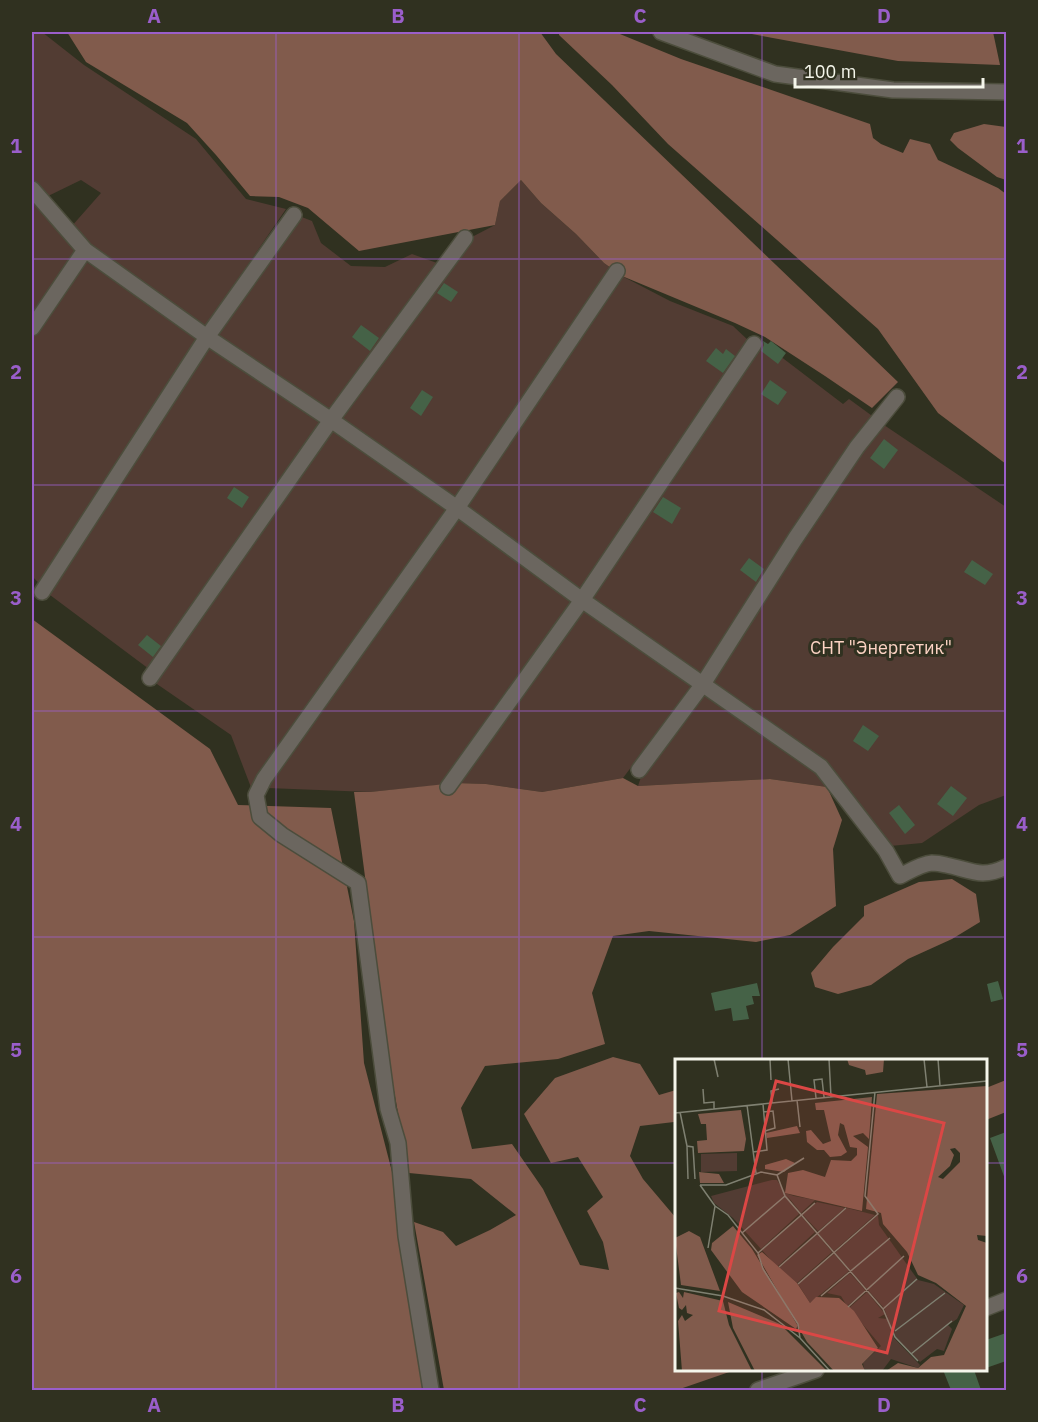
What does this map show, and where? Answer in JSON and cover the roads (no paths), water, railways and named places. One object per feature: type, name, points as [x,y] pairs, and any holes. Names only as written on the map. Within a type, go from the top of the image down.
[{"type":"street","points":[[661,32],[775,74],[893,90],[1006,92]]},
{"type":"street","points":[[32,189],[85,250],[207,337],[457,508],[582,600],[821,767],[886,851],[900,876],[932,863],[981,874],[1006,867]]},
{"type":"street","points":[[42,592],[207,337],[294,215]]},
{"type":"street","points":[[150,678],[331,420],[465,238]]},
{"type":"street","points":[[32,328],[85,250]]},
{"type":"street","points":[[431,1390],[406,1236],[398,1143],[388,1109],[358,883],[282,835],[260,817],[256,795],[264,779],[457,508],[617,271]]},
{"type":"street","points":[[448,787],[582,600],[754,344]]},
{"type":"street","points":[[639,770],[702,684],[807,520],[857,447],[897,397]]},
{"type":"street","points":[[987,1308],[1006,1300]]},
{"type":"street","points":[[758,1390],[813,1371]]},
{"type":"park label","name":"СНТ \"Энергетик\"","points":[[881,648]]}]
